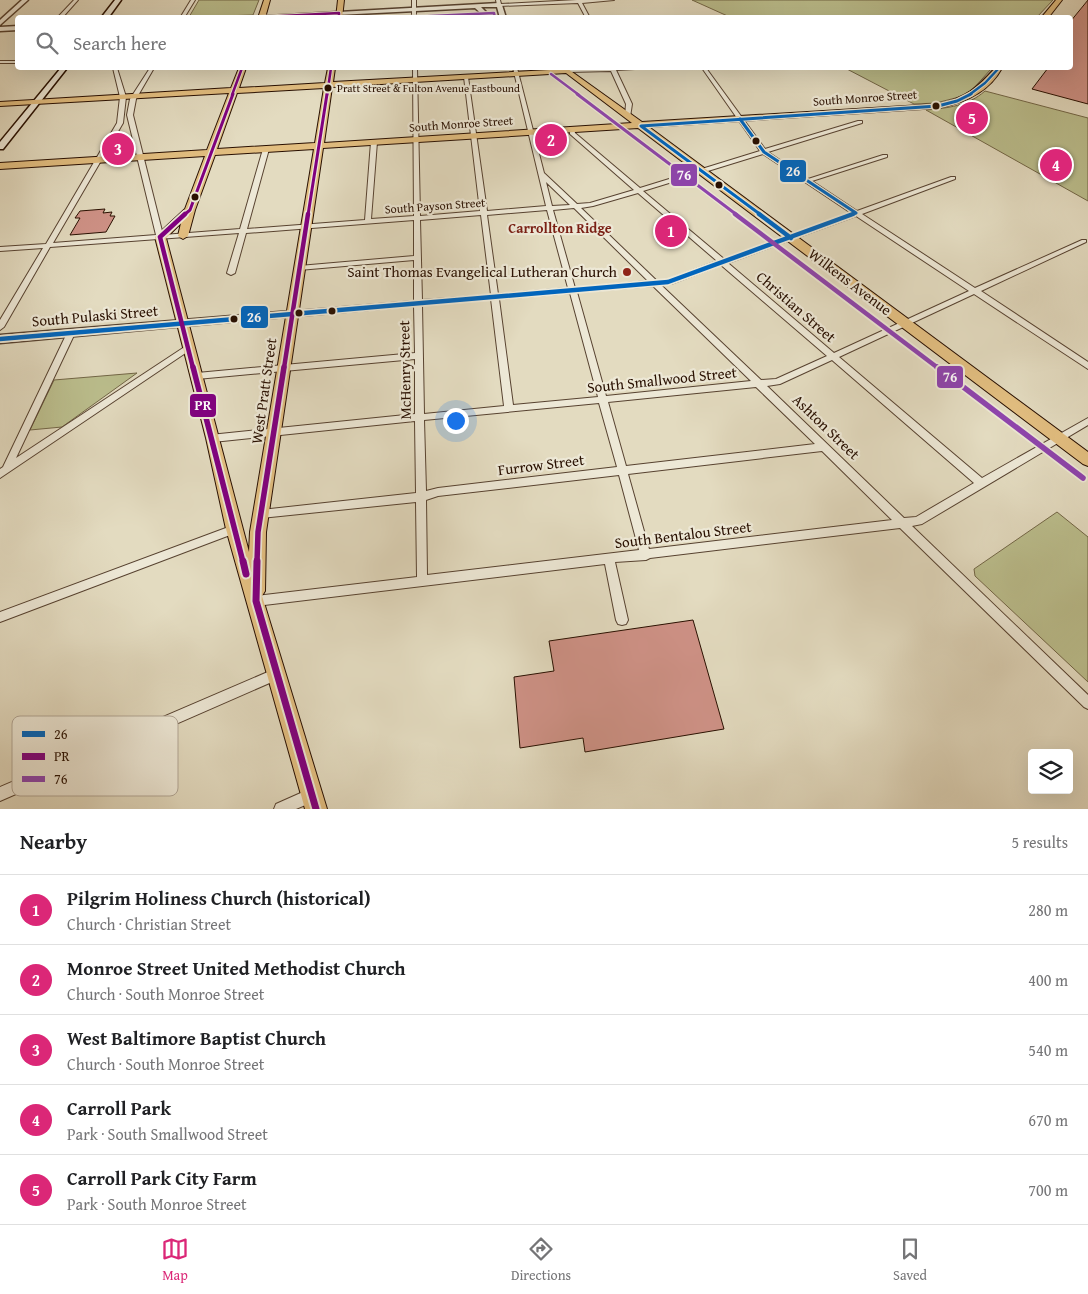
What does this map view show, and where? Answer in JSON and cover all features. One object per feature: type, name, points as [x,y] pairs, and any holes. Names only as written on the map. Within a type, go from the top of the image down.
[{"type":"main road","points":[[106,15],[118,0]]},
{"type":"main road","points":[[262,15],[267,0]]},
{"type":"main road","points":[[339,15],[341,0]]},
{"type":"main road","points":[[1046,15],[1059,0]]},
{"type":"main road","points":[[0,147],[62,70]]},
{"type":"main road","points":[[183,236],[210,152],[241,70]]},
{"type":"main road","name":"West Pratt Street","points":[[256,601],[257,549],[283,368],[332,70]]},
{"type":"main road","points":[[0,104],[122,93],[135,96],[466,77],[539,70]]},
{"type":"main road","name":"Wilkens Avenue","points":[[563,70],[1054,441],[1088,472]]},
{"type":"main road","name":"South Monroe Street","points":[[0,166],[572,130],[634,122],[740,119],[922,107],[957,102],[971,97],[997,70]]},
{"type":"main road","points":[[190,210],[160,237],[213,438],[234,529],[314,802]]},
{"type":"main road","name":"Wilkens Avenue","points":[[1054,441],[1088,460]]},
{"type":"street","points":[[0,22],[25,0]]},
{"type":"street","points":[[61,15],[76,0]]},
{"type":"street","points":[[184,15],[193,0]]},
{"type":"street","points":[[414,0],[414,15]]},
{"type":"street","points":[[339,15],[498,3],[612,0]]},
{"type":"street","points":[[580,1],[587,15]]},
{"type":"street","points":[[498,3],[502,15]]},
{"type":"street","points":[[476,6],[486,15]]},
{"type":"street","points":[[0,28],[15,28]]},
{"type":"street","points":[[0,62],[15,62]]},
{"type":"street","points":[[0,327],[120,123],[123,110],[122,93],[116,70]]},
{"type":"street","points":[[151,70],[135,96],[131,105],[130,115],[160,237]]},
{"type":"street","name":"McHenry Street","points":[[415,70],[422,582]]},
{"type":"street","points":[[613,70],[630,104],[634,122]]},
{"type":"street","points":[[705,70],[764,152],[1088,366]]},
{"type":"street","points":[[516,71],[550,208],[646,555]]},
{"type":"street","points":[[466,77],[509,408]]},
{"type":"street","points":[[122,93],[140,88]]},
{"type":"street","points":[[848,112],[860,122]]},
{"type":"street","name":"South Payson Street","points":[[0,249],[591,205],[860,122]]},
{"type":"street","name":"Christian Street","points":[[572,130],[572,133],[639,191],[982,484]]},
{"type":"street","points":[[368,222],[374,142]]},
{"type":"street","points":[[231,273],[266,149]]},
{"type":"street","points":[[808,181],[885,156]]},
{"type":"street","name":"Ashton Street","points":[[542,174],[1088,703]]},
{"type":"street","name":"South Pulaski Street","points":[[0,339],[668,282],[953,178]]},
{"type":"street","name":"South Smallwood Street","points":[[213,438],[777,382],[1084,241]]},
{"type":"street","points":[[299,268],[417,258]]},
{"type":"street","points":[[4,472],[71,333]]},
{"type":"street","points":[[4,472],[189,348]]},
{"type":"street","points":[[197,376],[419,356]]},
{"type":"street","name":"South Bentalou Street","points":[[256,601],[918,521],[1088,421]]},
{"type":"street","name":"Furrow Street","points":[[262,514],[421,497],[438,492],[825,447]]},
{"type":"street","points":[[0,617],[234,529]]},
{"type":"street","points":[[609,559],[622,620]]},
{"type":"street","points":[[178,717],[278,674]]},
{"type":"street","points":[[0,794],[12,789]]},
{"type":"street","points":[[281,809],[314,802]]},
{"type":"green space","points":[[199,0],[259,0],[253,15],[190,15]]},
{"type":"green space","points":[[692,0],[1053,0],[1039,15],[725,15]]},
{"type":"green space","points":[[849,70],[990,70],[972,90],[963,96],[936,103],[914,104]]},
{"type":"green space","points":[[985,91],[1088,118],[1088,201],[926,110],[965,103]]},
{"type":"green space","points":[[137,373],[62,427],[30,430],[54,380]]},
{"type":"green space","points":[[1057,512],[1088,537],[1088,682],[975,576],[974,569]]},
{"type":"building","points":[[1088,0],[1088,104],[1032,89],[1046,70],[1073,70],[1073,18]]},
{"type":"building","points":[[105,209],[103,213],[112,212],[110,216],[115,216],[106,232],[70,235],[80,218],[75,218],[80,211]]},
{"type":"building","points":[[693,620],[724,729],[585,752],[583,738],[520,748],[514,677],[554,671],[549,641]]},
{"type":"transit line","name":"PR","points":[[301,15],[339,13],[339,15]]},
{"type":"transit line","name":"76","points":[[453,15],[494,13],[494,15]]},
{"type":"transit line","name":"PR","points":[[160,237],[190,210],[241,70]]},
{"type":"transit line","name":"PR","points":[[316,809],[256,601],[258,532],[331,70]]},
{"type":"transit line","name":"26","points":[[641,126],[938,106],[957,101],[979,89],[997,70]]},
{"type":"transit line","name":"76","points":[[551,74],[1083,478]]},
{"type":"transit line","name":"26","points":[[740,119],[764,152],[856,213]]},
{"type":"transit line","name":"26","points":[[641,126],[791,238]]},
{"type":"transit line","name":"26","points":[[0,339],[668,282],[856,213]]},
{"type":"transit line","name":"PR","points":[[160,237],[246,574]]},
{"type":"place","name":"Pratt Street & Fulton Avenue Eastbound","points":[[328,88]]},
{"type":"place","name":"Carroll Park City Farm","points":[[972,118]]},
{"type":"place","name":"Monroe Street United Methodist Church","points":[[551,140]]},
{"type":"place","name":"West Baltimore Baptist Church","points":[[118,149]]},
{"type":"place","name":"Carroll Park","points":[[1056,165]]},
{"type":"place","name":"Pilgrim Holiness Church (historical)","points":[[671,231]]},
{"type":"place","name":"Saint Thomas Evangelical Lutheran Church","points":[[627,272]]},
{"type":"district","name":"Carrollton Ridge","points":[[560,228]]}]
